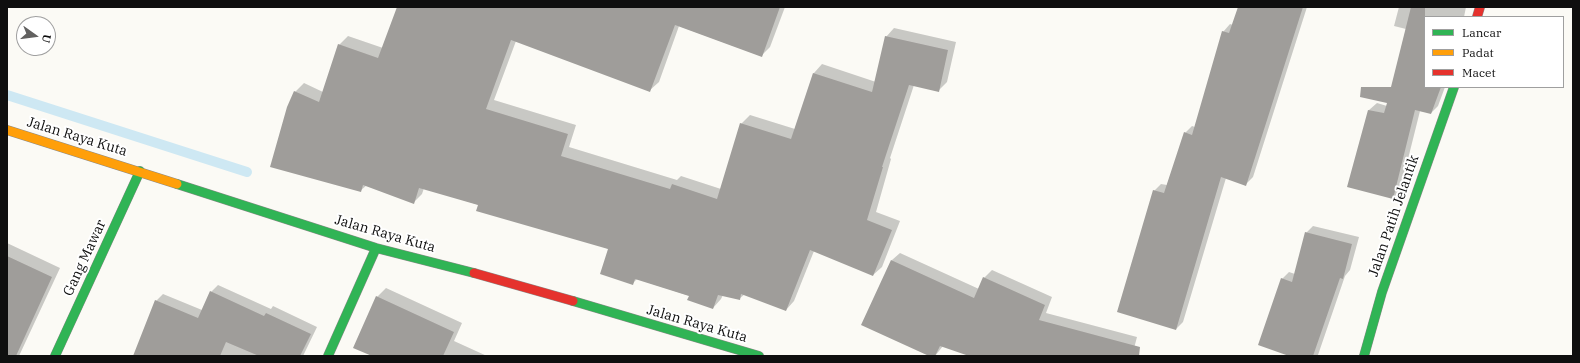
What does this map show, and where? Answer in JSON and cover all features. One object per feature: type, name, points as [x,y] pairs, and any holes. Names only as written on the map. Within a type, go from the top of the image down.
[{"type":"main road","name":"Jalan Patih Jelantik","points":[[1364,356],[1382,292],[1454,88]]},
{"type":"main road","name":"Jalan Raya Kuta","points":[[7,130],[140,171],[376,248],[497,279],[758,356]]},
{"type":"main road","name":"Gang Mawar","points":[[55,356],[140,171]]},
{"type":"main road","points":[[328,356],[376,248]]},
{"type":"building","points":[[397,7],[780,7],[762,57],[675,25],[650,92],[511,40],[486,109],[568,134],[561,156],[670,189],[672,184],[717,199],[740,123],[791,139],[813,73],[872,92],[885,36],[948,50],[939,92],[909,85],[882,167],[867,220],[892,230],[873,276],[810,250],[786,311],[741,294],[740,300],[718,295],[713,309],[687,300],[689,296],[635,279],[633,285],[600,274],[608,249],[476,211],[478,205],[419,188],[414,204],[363,185],[361,192],[270,167],[287,107],[294,91],[319,102],[338,44],[378,58]]},
{"type":"building","points":[[1238,7],[1303,7],[1246,186],[1221,177],[1176,330],[1117,312],[1153,190],[1164,193],[1184,132],[1192,135],[1222,31],[1229,33]]},
{"type":"building","points":[[1411,7],[1425,7],[1424,88],[1441,88],[1431,114],[1415,110],[1393,199],[1347,187],[1368,110],[1384,113],[1387,103],[1360,97],[1361,87],[1391,87]]},
{"type":"building","points":[[1305,232],[1352,244],[1343,279],[1340,278],[1313,356],[1289,356],[1258,345],[1281,278],[1292,282]]},
{"type":"building","points":[[7,256],[52,277],[16,356],[7,356]]},
{"type":"building","points":[[891,260],[974,298],[983,277],[1045,305],[1039,320],[1140,347],[1139,356],[969,356],[940,346],[935,356],[929,356],[861,325]]},
{"type":"building","points":[[210,291],[264,316],[266,313],[311,334],[300,356],[259,356],[226,342],[220,356],[133,356],[155,300],[198,318]]},
{"type":"building","points":[[376,296],[454,332],[443,356],[372,356],[353,348]]},
{"type":"waterway","points":[[7,95],[247,172]]},
{"type":"traffic: fast","points":[[1364,356],[1382,292],[1454,88]]},
{"type":"traffic: fast","points":[[55,356],[140,171]]},
{"type":"traffic: fast","points":[[177,184],[376,248],[474,273]]},
{"type":"traffic: fast","points":[[328,356],[376,248]]},
{"type":"traffic: fast","points":[[573,301],[759,356]]},
{"type":"traffic: slow","points":[[7,130],[177,184]]},
{"type":"traffic: jam","points":[[1477,16],[1480,7]]},
{"type":"traffic: jam","points":[[474,273],[573,301]]}]
